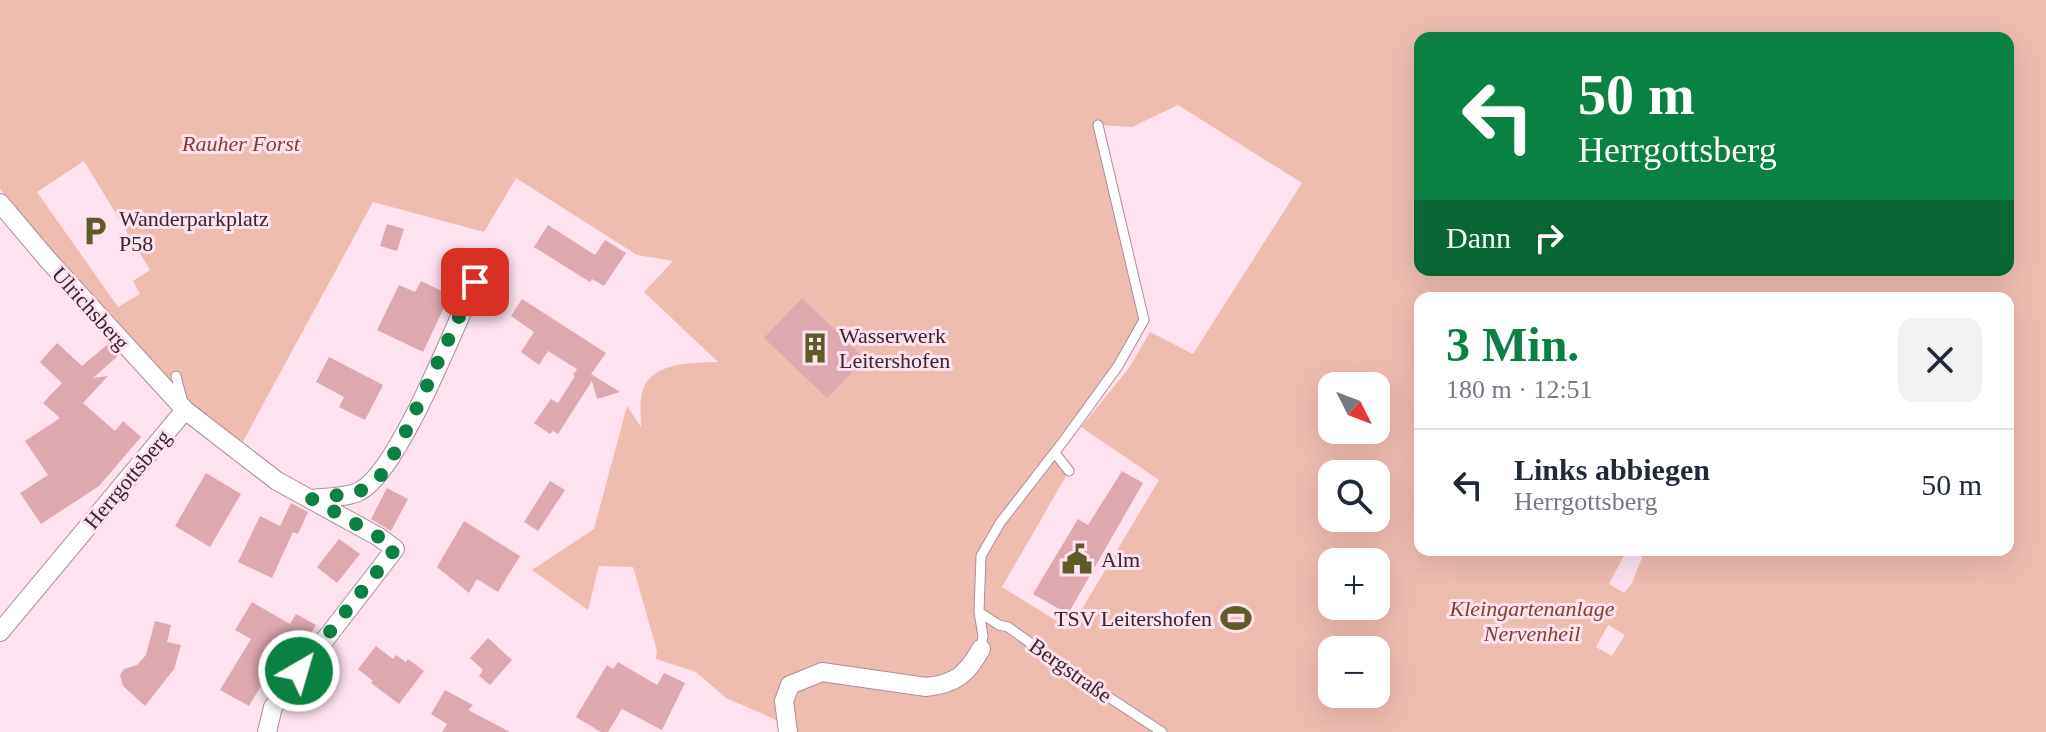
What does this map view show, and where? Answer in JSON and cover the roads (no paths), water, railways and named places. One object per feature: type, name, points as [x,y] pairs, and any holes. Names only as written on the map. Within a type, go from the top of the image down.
[{"type":"street","name":"Ulrichsberg","points":[[0,203],[185,410]]},
{"type":"street","points":[[312,499],[359,492],[381,475],[400,444],[475,282],[473,259]]},
{"type":"street","name":"Herrgottsberg","points":[[0,632],[185,410],[277,481],[379,537],[395,549],[273,707],[267,732]]},
{"type":"street","points":[[788,732],[784,701],[790,685],[822,672],[926,687],[938,686],[968,672],[981,649]]},
{"type":"lane","points":[[981,649],[981,556],[1000,523],[1118,366],[1144,320],[1098,125]]},
{"type":"lane","points":[[176,376],[185,410]]},
{"type":"lane","points":[[1055,453],[1069,471]]},
{"type":"lane","name":"Bergstraße","points":[[979,612],[1008,627],[1162,732]]},
{"type":"place","name":"Wanderparkplatz P58","points":[[95,231]]},
{"type":"place","name":"Wasserwerk Leitershofen","points":[[815,348]]},
{"type":"place","name":"Alm","points":[[1077,559]]},
{"type":"place","name":"TSV Leitershofen","points":[[1236,618]]},
{"type":"park label","name":"Rauher Forst","points":[[241,143]]},
{"type":"park label","name":"Kleingartenanlage Nervenheil","points":[[1532,620]]}]
